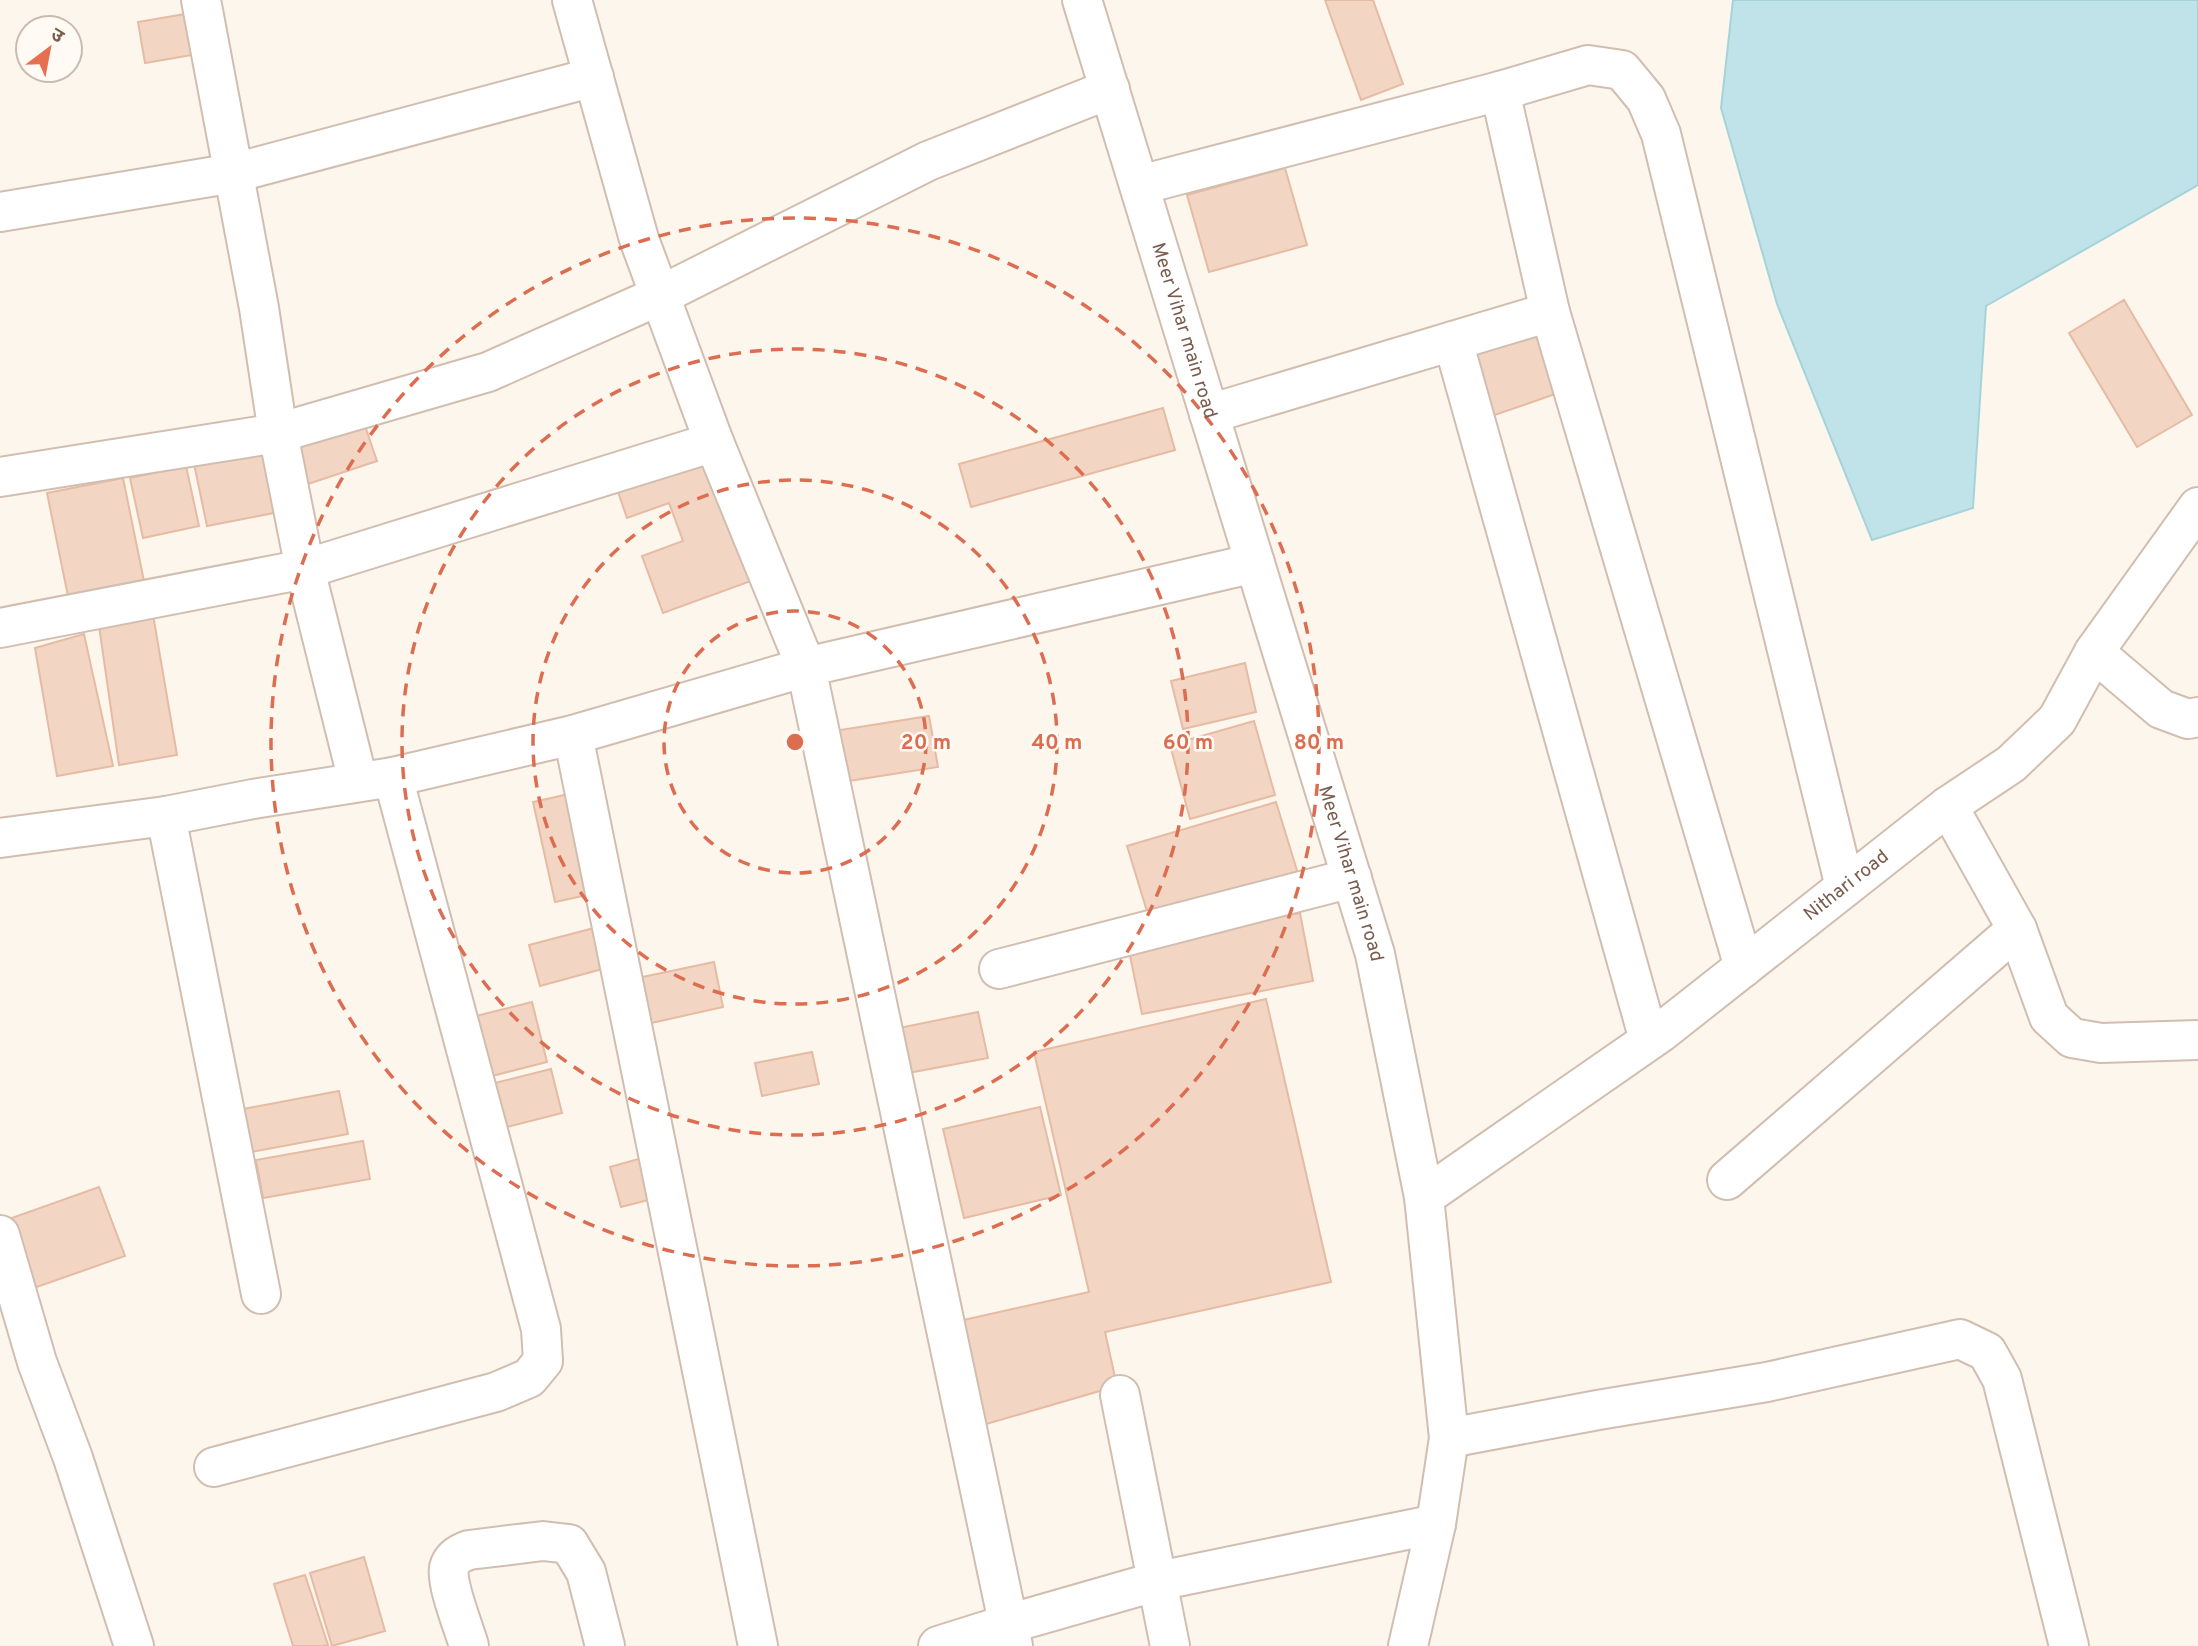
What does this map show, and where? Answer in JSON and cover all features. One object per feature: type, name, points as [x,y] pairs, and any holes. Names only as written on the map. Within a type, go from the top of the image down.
[{"type":"street","points":[[201,0],[259,308],[278,433],[305,569],[376,779],[541,1329],[543,1361],[528,1378],[496,1392],[214,1466]]},
{"type":"street","points":[[572,0],[639,239],[714,442],[806,667],[1010,1635]]},
{"type":"street","name":"Meer Vihar main road","points":[[1082,0],[1376,954],[1424,1197],[1449,1438],[1436,1524],[1408,1646]]},
{"type":"street","points":[[1140,185],[1500,91],[1588,65],[1622,70],[1646,99],[1661,134],[1845,887]]},
{"type":"street","points":[[0,212],[234,173],[594,77]]},
{"type":"street","points":[[0,477],[278,433],[488,372],[661,295],[928,160],[1110,89]]},
{"type":"street","points":[[1500,91],[1550,312],[1744,967]]},
{"type":"street","points":[[1209,414],[1550,312]]},
{"type":"street","points":[[1453,341],[1648,1040]]},
{"type":"street","points":[[0,628],[305,569],[714,442]]},
{"type":"street","name":"Nithari road","points":[[1424,1197],[1648,1040],[1948,806],[2011,764],[2057,720],[2094,652],[2198,507]]},
{"type":"street","points":[[0,838],[166,816],[376,779],[573,735],[806,667],[1255,563]]},
{"type":"street","points":[[2094,652],[2161,709],[2188,719],[2198,717]]},
{"type":"street","points":[[573,735],[758,1646]]},
{"type":"street","points":[[1948,806],[2017,929],[2049,1017],[2072,1038],[2101,1044],[2198,1040]]},
{"type":"street","points":[[166,816],[261,1294]]},
{"type":"street","points":[[999,969],[1352,878]]},
{"type":"street","points":[[1727,1180],[2017,929]]},
{"type":"street","points":[[0,1235],[37,1362],[73,1458],[134,1646]]},
{"type":"street","points":[[1449,1438],[1768,1382],[1960,1339],[1987,1352],[2002,1379],[2069,1646]]},
{"type":"street","points":[[1120,1395],[1170,1646]]},
{"type":"street","points":[[938,1646],[1010,1635],[1158,1581],[1436,1524]]},
{"type":"street","points":[[469,1646],[449,1580],[453,1559],[470,1550],[543,1541],[569,1544],[586,1572],[606,1646]]},
{"type":"water","points":[[1733,0],[2198,0],[2198,185],[1986,306],[1973,508],[1872,540],[1777,304],[1721,108]]},
{"type":"building","points":[[1325,0],[1373,0],[1403,84],[1361,100]]},
{"type":"building","points":[[191,13],[198,54],[145,63],[138,22]]},
{"type":"building","points":[[1285,168],[1307,245],[1209,272],[1187,195]]},
{"type":"building","points":[[2124,300],[2192,415],[2137,447],[2069,333]]},
{"type":"building","points":[[1550,329],[1570,389],[1486,418],[1465,358]]},
{"type":"building","points":[[1163,408],[1175,450],[971,507],[959,464]]},
{"type":"building","points":[[363,420],[377,461],[308,484],[294,444]]},
{"type":"building","points":[[262,451],[274,513],[207,526],[194,464]]},
{"type":"building","points":[[704,454],[751,581],[663,613],[642,556],[683,541],[669,503],[627,518],[616,486]]},
{"type":"building","points":[[186,466],[199,526],[143,538],[130,478]]},
{"type":"building","points":[[123,478],[146,591],[70,606],[47,493]]},
{"type":"building","points":[[152,609],[177,755],[119,765],[99,626]]},
{"type":"building","points":[[84,634],[113,766],[57,776],[35,648]]},
{"type":"building","points":[[1245,663],[1256,712],[1183,729],[1171,681]]},
{"type":"building","points":[[929,716],[938,767],[842,782],[834,731]]},
{"type":"building","points":[[1254,721],[1275,795],[1190,819],[1170,745]]},
{"type":"building","points":[[578,792],[601,892],[555,902],[533,802]]},
{"type":"building","points":[[1276,802],[1299,877],[1150,921],[1127,846]]},
{"type":"building","points":[[1300,913],[1313,981],[1142,1014],[1128,946]]},
{"type":"building","points":[[594,928],[606,968],[540,986],[529,945]]},
{"type":"building","points":[[714,962],[723,1007],[638,1026],[628,980]]},
{"type":"building","points":[[1266,999],[1331,1282],[1105,1332],[1117,1386],[983,1425],[959,1321],[1089,1292],[1034,1052]]},
{"type":"building","points":[[532,1002],[547,1062],[480,1079],[464,1019]]},
{"type":"building","points":[[978,1012],[988,1058],[903,1074],[894,1029]]},
{"type":"building","points":[[812,1052],[819,1084],[762,1096],[755,1063]]},
{"type":"building","points":[[551,1069],[562,1113],[499,1129],[487,1085]]},
{"type":"building","points":[[339,1091],[348,1134],[251,1152],[243,1109]]},
{"type":"building","points":[[1040,1107],[1061,1195],[964,1218],[943,1129]]},
{"type":"building","points":[[363,1141],[370,1179],[263,1198],[256,1160]]},
{"type":"building","points":[[653,1155],[664,1196],[621,1207],[610,1167]]},
{"type":"building","points":[[99,1187],[125,1256],[31,1289],[6,1220]]},
{"type":"building","points":[[364,1557],[385,1631],[332,1646],[310,1573]]},
{"type":"building","points":[[305,1575],[328,1645],[293,1646],[274,1584]]}]
